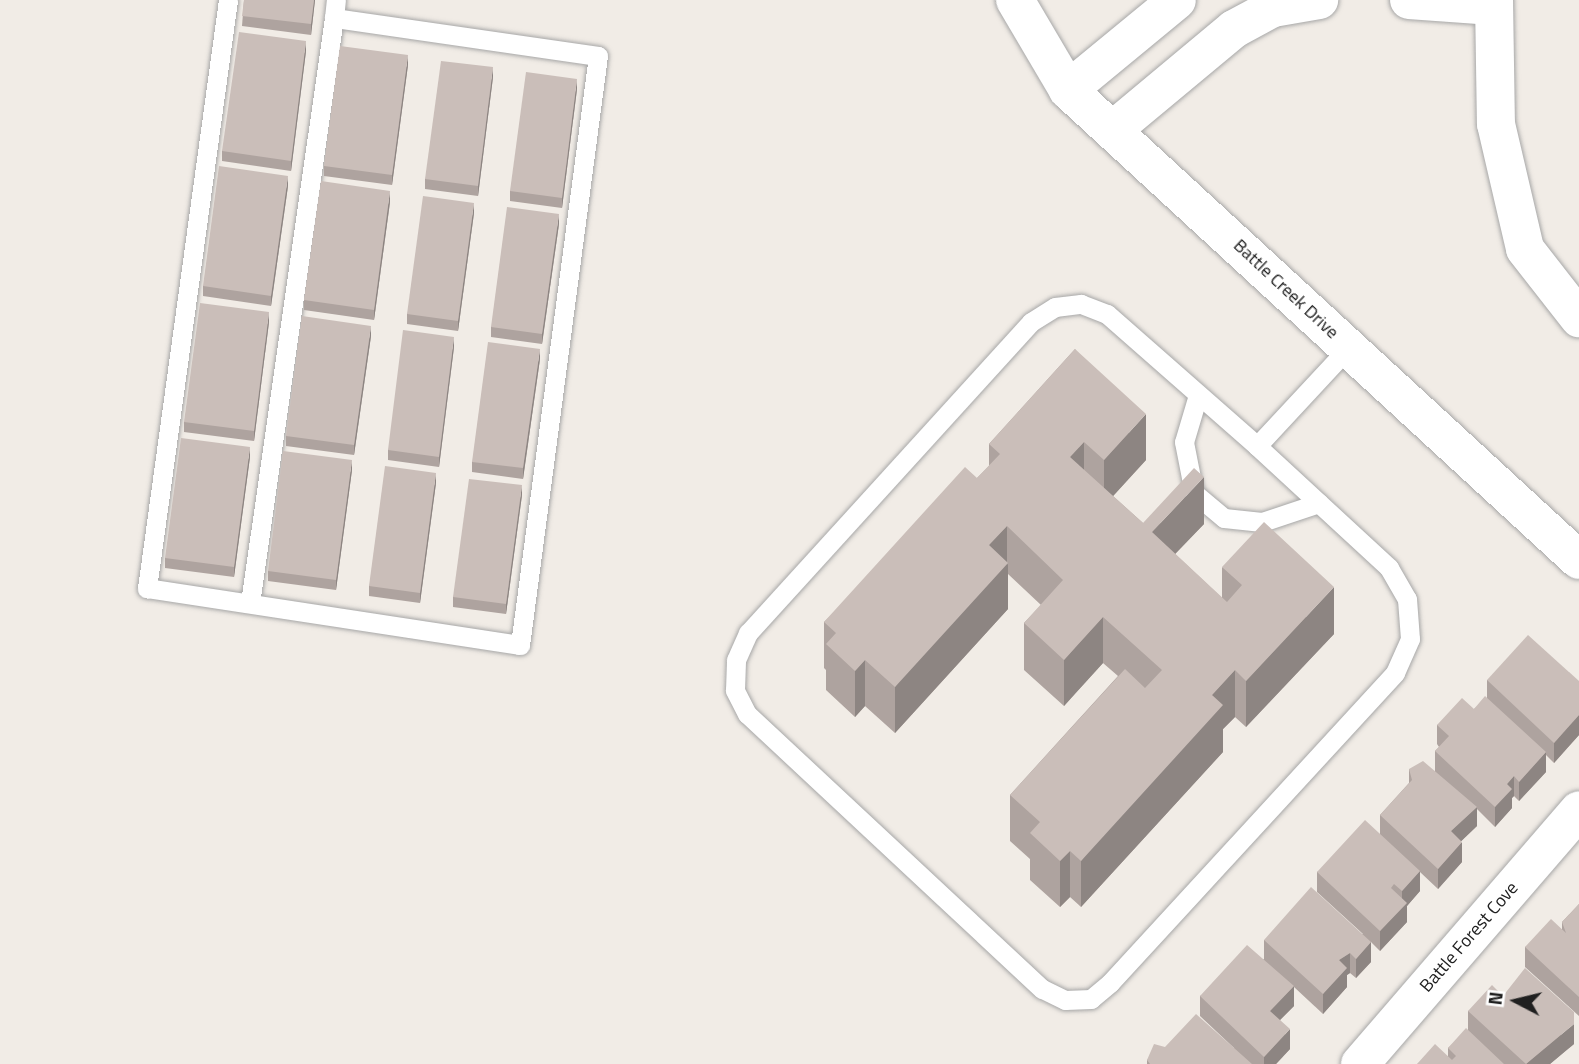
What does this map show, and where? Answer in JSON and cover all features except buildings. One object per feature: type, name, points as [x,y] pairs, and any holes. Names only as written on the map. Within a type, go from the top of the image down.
[{"type":"street","name":"Battle Creek Drive","points":[[1015,0],[1068,90],[1114,129],[1579,560]]},
{"type":"street","points":[[1068,90],[1177,0]]},
{"type":"street","points":[[1114,129],[1234,29],[1273,8],[1319,0]]},
{"type":"street","points":[[1409,0],[1494,3],[1496,124],[1525,249],[1579,318]]},
{"type":"street","name":"Battle Forest Cove","points":[[1360,1064],[1579,810]]},
{"type":"lane","points":[[228,0],[147,588],[520,645],[598,56],[335,9],[250,603]]},
{"type":"lane","points":[[1081,304],[1107,314],[1257,446],[1389,568],[1407,599],[1410,639],[1395,673],[1110,984],[1091,999],[1065,1000],[1042,989],[747,714],[735,690],[736,660],[748,633],[1031,322],[1055,307],[1081,304]]},
{"type":"lane","points":[[1257,446],[1349,346]]},
{"type":"lane","points":[[1198,395],[1184,442],[1194,493],[1224,518],[1262,523],[1319,503]]}]
